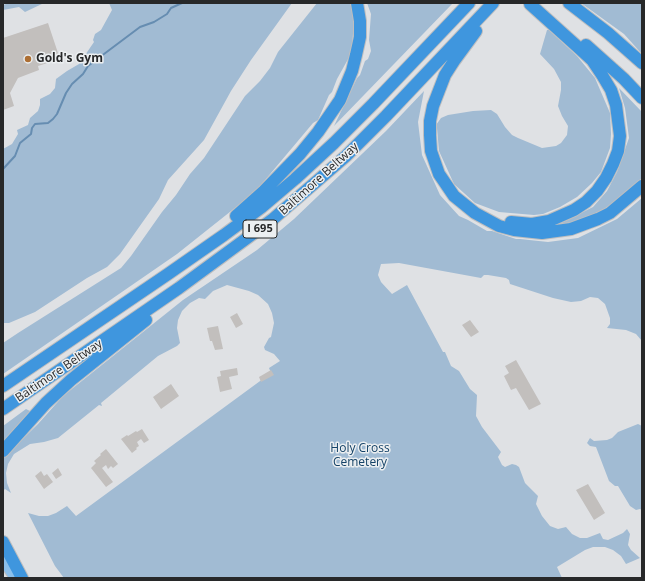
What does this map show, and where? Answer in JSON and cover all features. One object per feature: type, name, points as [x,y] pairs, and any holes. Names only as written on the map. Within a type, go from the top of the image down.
[{"type":"highway","points":[[168,274],[270,186],[300,154],[330,115],[346,86],[356,55],[360,21],[357,3]]},
{"type":"highway","name":"Baltimore Beltway","points":[[3,386],[168,274],[262,207],[334,143],[469,3]]},
{"type":"highway","points":[[500,3],[490,10],[454,60],[433,106],[430,122],[431,151],[439,174],[454,196],[475,213],[499,226],[528,233],[556,232],[586,225],[610,213],[642,186]]},
{"type":"highway","points":[[569,3],[608,33],[642,63]]},
{"type":"highway","points":[[475,213],[501,221],[518,224],[532,224],[560,217],[586,202],[597,191],[610,171],[618,151],[620,136],[616,105],[611,90],[602,75],[592,60],[529,4]]},
{"type":"highway","points":[[529,4],[564,28],[592,50],[624,79],[642,98]]},
{"type":"highway","name":"Baltimore Beltway","points":[[3,409],[220,259],[273,219],[346,156],[490,10]]},
{"type":"highway","points":[[3,451],[46,403],[71,380],[220,259]]},
{"type":"highway","points":[[3,542],[22,578]]},
{"type":"main road","points":[[3,560],[15,578]]},
{"type":"green space","points":[[9,3],[44,3],[25,12],[19,7],[3,10],[3,5]]},
{"type":"green space","points":[[109,3],[292,3],[251,60],[231,91],[204,140],[168,180],[159,199],[120,254],[107,267],[87,278],[35,312],[9,323],[3,323],[3,149],[12,144],[18,134],[17,130],[28,125],[30,118],[38,111],[40,99],[50,94],[55,88],[56,79],[79,64],[94,42],[93,40],[95,34],[101,30],[112,10]]},
{"type":"green space","points":[[317,3],[350,3],[354,15],[352,52],[337,79],[332,92],[329,95],[318,120],[313,123],[255,192],[177,254],[3,374],[3,343],[121,268],[190,174],[204,158],[245,96],[260,81],[270,68],[278,52]]},
{"type":"green space","points":[[367,3],[453,3],[334,126],[371,51],[369,40],[371,14]]},
{"type":"green space","points":[[581,3],[642,3],[642,54],[624,34]]},
{"type":"green space","points":[[547,30],[549,30],[577,56],[595,78],[610,113],[610,148],[601,172],[592,183],[577,197],[560,207],[543,214],[534,215],[499,212],[475,203],[454,184],[439,151],[436,125],[441,118],[448,115],[491,110],[497,114],[512,135],[518,138],[542,148],[556,146],[561,143],[567,135],[568,126],[558,106],[561,82],[554,69],[540,54]]},
{"type":"green space","points":[[619,88],[642,112],[642,178],[611,207],[589,218],[562,226],[559,224],[593,207],[607,191],[617,172],[629,138],[625,108]]},
{"type":"green space","name":"Holy Cross Cemetery","points":[[424,91],[418,122],[422,155],[440,195],[459,216],[487,231],[492,231],[516,239],[548,242],[578,238],[617,219],[642,198],[642,341],[636,334],[626,330],[607,328],[610,324],[610,318],[605,304],[598,298],[590,297],[581,301],[571,302],[553,298],[510,284],[509,280],[506,278],[484,275],[481,278],[399,263],[381,264],[378,275],[381,282],[392,294],[407,285],[443,352],[445,352],[451,366],[459,371],[470,389],[477,395],[476,416],[482,427],[501,452],[498,457],[502,465],[505,467],[512,464],[519,467],[525,483],[538,496],[536,504],[542,516],[550,526],[558,529],[566,527],[572,534],[580,538],[587,538],[600,533],[603,539],[608,540],[623,533],[627,529],[630,534],[628,545],[640,558],[626,564],[621,556],[613,550],[605,547],[593,547],[585,550],[557,567],[562,578],[64,578],[55,566],[28,513],[39,516],[48,516],[67,506],[76,516],[271,373],[269,368],[280,361],[274,354],[265,350],[264,347],[271,337],[274,323],[268,304],[258,295],[227,285],[213,291],[205,299],[199,298],[190,303],[182,311],[178,320],[177,328],[180,343],[177,346],[158,356],[101,403],[102,406],[99,405],[58,438],[30,444],[14,454],[8,464],[6,473],[7,483],[11,493],[5,489],[3,491],[3,458],[38,424],[63,396],[183,300],[257,250],[294,219],[386,131]]},
{"type":"green space","points":[[26,409],[30,411],[28,416],[3,446],[3,426]]},
{"type":"green space","points":[[638,424],[642,426],[642,510],[636,510],[630,506],[618,486],[615,486],[609,481],[596,447],[590,446],[587,443],[590,438],[594,441],[607,440],[612,438],[618,432]]},
{"type":"building","points":[[48,23],[60,59],[38,66],[39,70],[18,78],[10,93],[14,106],[3,110],[3,38]]},
{"type":"building","points":[[237,313],[243,324],[236,328],[230,317]]},
{"type":"building","points":[[470,320],[479,332],[471,337],[462,325]]},
{"type":"building","points":[[218,326],[223,349],[215,350],[212,341],[210,341],[207,328]]},
{"type":"building","points":[[516,360],[541,404],[529,410],[516,388],[511,390],[504,376],[509,373],[505,366]]},
{"type":"building","points":[[237,368],[238,375],[229,377],[232,389],[220,392],[217,377],[221,376],[220,371]]},
{"type":"building","points":[[271,370],[274,375],[261,382],[259,377]]},
{"type":"building","points":[[171,384],[179,396],[161,409],[153,397]]},
{"type":"building","points":[[142,429],[149,440],[144,443],[141,439],[137,442],[139,446],[132,453],[121,439]]},
{"type":"building","points":[[106,449],[118,464],[113,468],[111,466],[108,469],[106,465],[102,468],[113,482],[106,487],[91,468],[96,463],[94,461]]},
{"type":"building","points":[[58,468],[62,475],[56,479],[52,473]]},
{"type":"building","points":[[41,471],[44,476],[47,474],[53,482],[44,489],[35,476]]},
{"type":"building","points":[[588,484],[605,513],[594,520],[576,490]]},
{"type":"waterway","points":[[3,169],[15,156],[20,143],[31,134],[32,128],[35,124],[48,123],[53,119],[57,114],[66,93],[88,66],[140,27],[154,22],[167,14],[171,8],[182,3]]},
{"type":"place","name":"Gold's Gym","points":[[28,59]]}]
